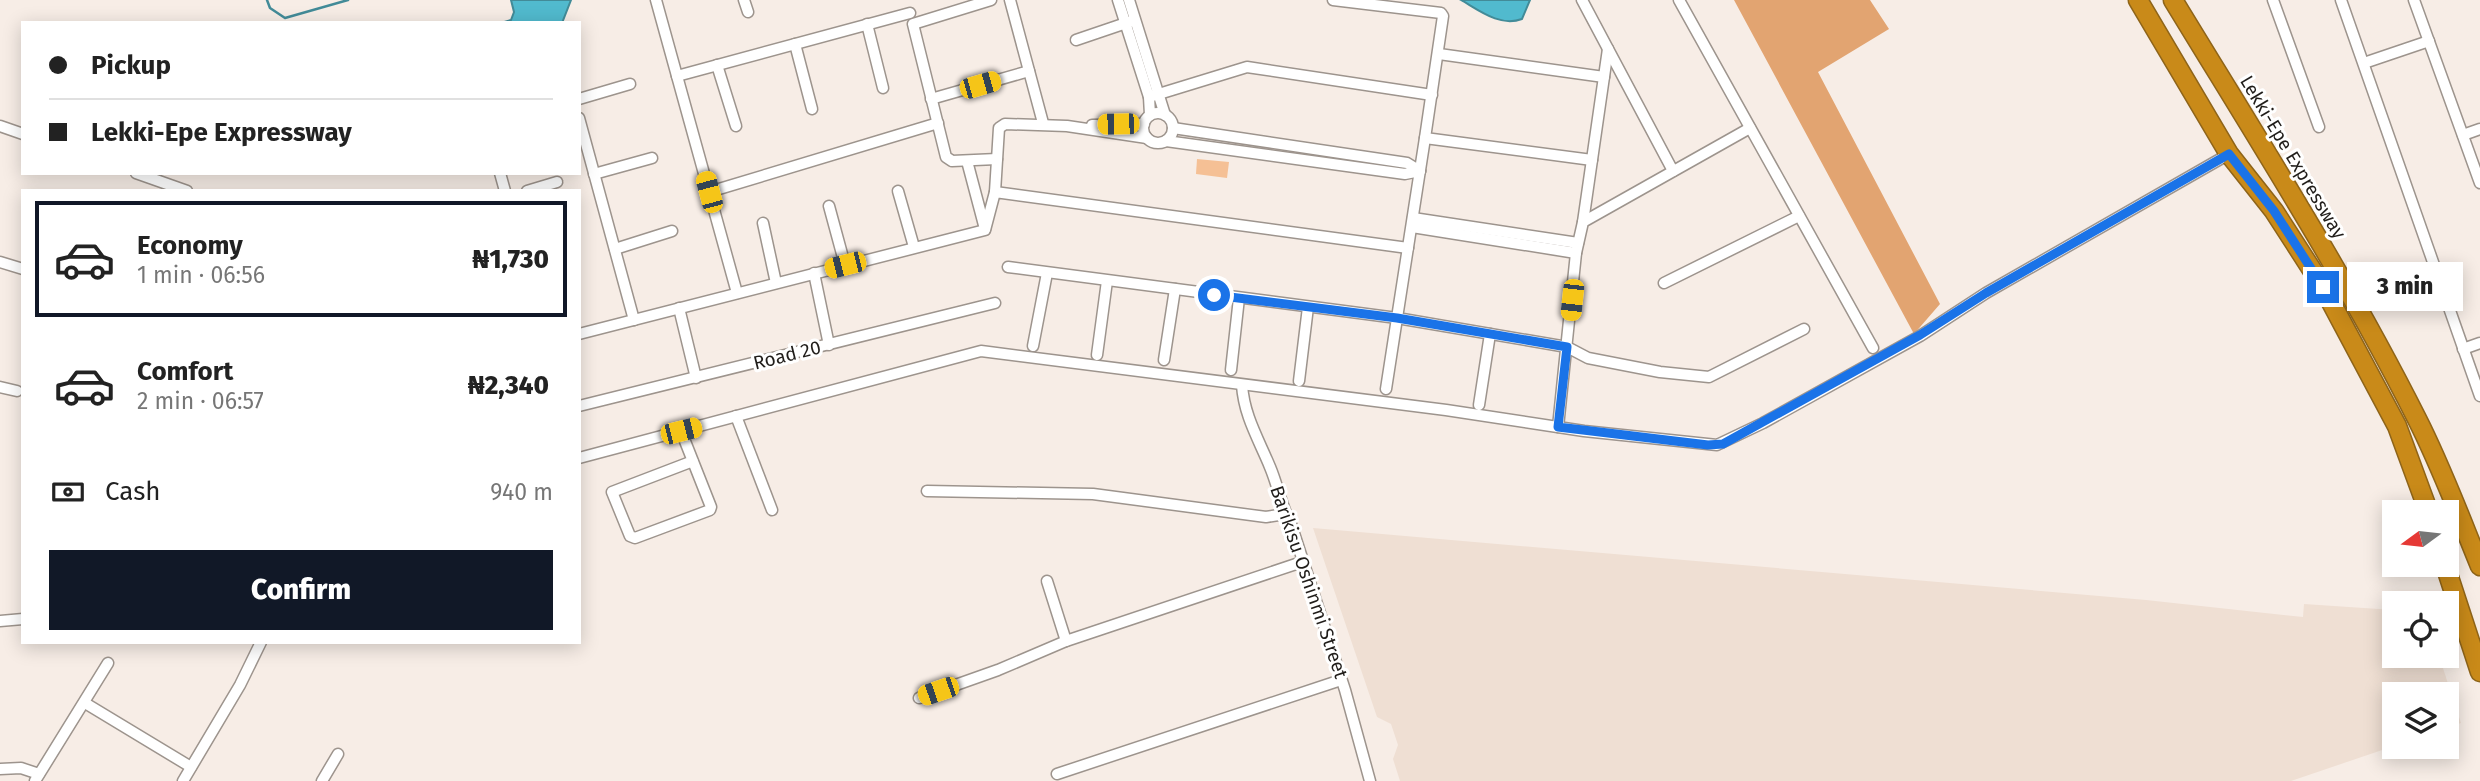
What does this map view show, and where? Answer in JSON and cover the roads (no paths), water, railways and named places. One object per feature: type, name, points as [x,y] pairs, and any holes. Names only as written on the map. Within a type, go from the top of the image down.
[{"type":"highway","points":[[2138,0],[2229,154],[2274,211],[2323,287],[2397,426],[2424,500]]},
{"type":"highway","name":"Lekki-Epe Expressway","points":[[2173,0],[2341,276],[2376,339],[2419,422],[2480,566]]},
{"type":"highway","points":[[2449,578],[2480,671]]},
{"type":"highway","points":[[2465,626],[2480,655]]},
{"type":"street","points":[[656,0],[737,293]]},
{"type":"street","points":[[744,0],[748,12]]},
{"type":"street","points":[[991,0],[913,24],[948,160],[997,159]]},
{"type":"street","points":[[1010,0],[1043,123]]},
{"type":"street","points":[[1118,0],[1130,21],[1154,95],[1173,128],[1407,163],[1420,171]]},
{"type":"street","points":[[1129,0],[1130,21]]},
{"type":"street","points":[[1333,0],[1441,13],[1439,54],[1386,389]]},
{"type":"street","points":[[1582,0],[1673,171]]},
{"type":"street","points":[[1679,0],[1873,348]]},
{"type":"street","points":[[2273,0],[2319,127]]},
{"type":"street","points":[[2341,0],[2480,396]]},
{"type":"street","points":[[2414,0],[2480,183]]},
{"type":"street","points":[[677,76],[910,13]]},
{"type":"street","points":[[1076,40],[1130,21]]},
{"type":"street","points":[[867,24],[883,88]]},
{"type":"street","points":[[2364,64],[2429,41]]},
{"type":"street","points":[[795,44],[812,109]]},
{"type":"street","points":[[1558,427],[1577,248],[1608,48]]},
{"type":"street","points":[[1439,54],[1604,77]]},
{"type":"street","points":[[717,65],[736,126]]},
{"type":"street","points":[[1154,95],[1247,67],[1432,95]]},
{"type":"street","points":[[932,99],[1029,71]]},
{"type":"street","points":[[581,98],[630,84]]},
{"type":"street","points":[[1147,138],[1147,120],[1154,95]]},
{"type":"street","points":[[1067,125],[1147,120],[1165,115]]},
{"type":"street","points":[[709,192],[938,123]]},
{"type":"street","points":[[581,125],[634,320]]},
{"type":"street","points":[[985,230],[995,192],[1001,125],[1067,125],[1147,138],[1156,143],[1166,141],[1405,174],[1420,171]]},
{"type":"street","points":[[0,126],[21,133]]},
{"type":"street","points":[[1166,141],[1173,128]]},
{"type":"street","points":[[1583,222],[1750,128]]},
{"type":"street","points":[[2463,135],[2480,129]]},
{"type":"street","points":[[1425,138],[1592,160]]},
{"type":"street","points":[[581,457],[981,351],[1558,427],[1708,445],[1723,444],[1909,342],[1986,293],[2229,154]]},
{"type":"street","points":[[594,174],[652,158]]},
{"type":"street","points":[[967,161],[985,230]]},
{"type":"street","points":[[142,175],[181,189]]},
{"type":"street","points":[[534,189],[557,182]]},
{"type":"street","points":[[898,191],[914,247]]},
{"type":"street","points":[[995,192],[1408,248]]},
{"type":"street","points":[[829,206],[845,265]]},
{"type":"street","points":[[1664,283],[1799,216]]},
{"type":"street","points":[[763,223],[776,283]]},
{"type":"street","points":[[1412,223],[1577,248]]},
{"type":"street","points":[[581,333],[985,230]]},
{"type":"street","points":[[615,249],[672,231]]},
{"type":"street","points":[[0,262],[21,268]]},
{"type":"street","points":[[1007,267],[1397,318],[1567,347],[1588,358],[1660,372],[1709,377],[1804,329]]},
{"type":"street","points":[[814,273],[829,345]]},
{"type":"street","points":[[1033,346],[1047,273]]},
{"type":"street","points":[[1097,355],[1107,281]]},
{"type":"street","points":[[1164,360],[1175,289]]},
{"type":"street","points":[[1231,370],[1239,298]]},
{"type":"street","name":"Road 20","points":[[581,406],[995,303]]},
{"type":"street","points":[[1299,381],[1308,307]]},
{"type":"street","points":[[679,308],[696,378]]},
{"type":"street","points":[[1479,405],[1490,334]]},
{"type":"street","points":[[2463,349],[2480,343]]},
{"type":"street","name":"Barikisu Oshinmi Street","points":[[1242,385],[1246,412],[1271,468],[1370,781]]},
{"type":"street","points":[[0,387],[16,391]]},
{"type":"street","points":[[736,416],[772,510]]},
{"type":"street","points":[[681,431],[693,461],[710,510],[635,538],[630,536],[612,492],[693,461]]},
{"type":"street","points":[[927,491],[1093,494],[1266,517],[1286,514]]},
{"type":"street","points":[[919,698],[998,670],[1066,641],[1302,562]]},
{"type":"street","points":[[1047,580],[1066,641]]},
{"type":"street","points":[[0,621],[21,619]]},
{"type":"street","points":[[183,781],[240,685],[260,644]]},
{"type":"street","points":[[0,769],[21,768],[37,778],[108,663]]},
{"type":"street","points":[[1057,774],[1340,680]]},
{"type":"street","points":[[85,703],[191,767]]},
{"type":"street","points":[[322,781],[338,754]]},
{"type":"water","points":[[511,0],[571,0],[563,21],[508,21],[511,20],[514,12]]},
{"type":"water","points":[[1461,0],[1530,0],[1522,19],[1506,21],[1490,17]]},
{"type":"waterway","points":[[267,0],[270,8],[285,18],[348,0]]}]
